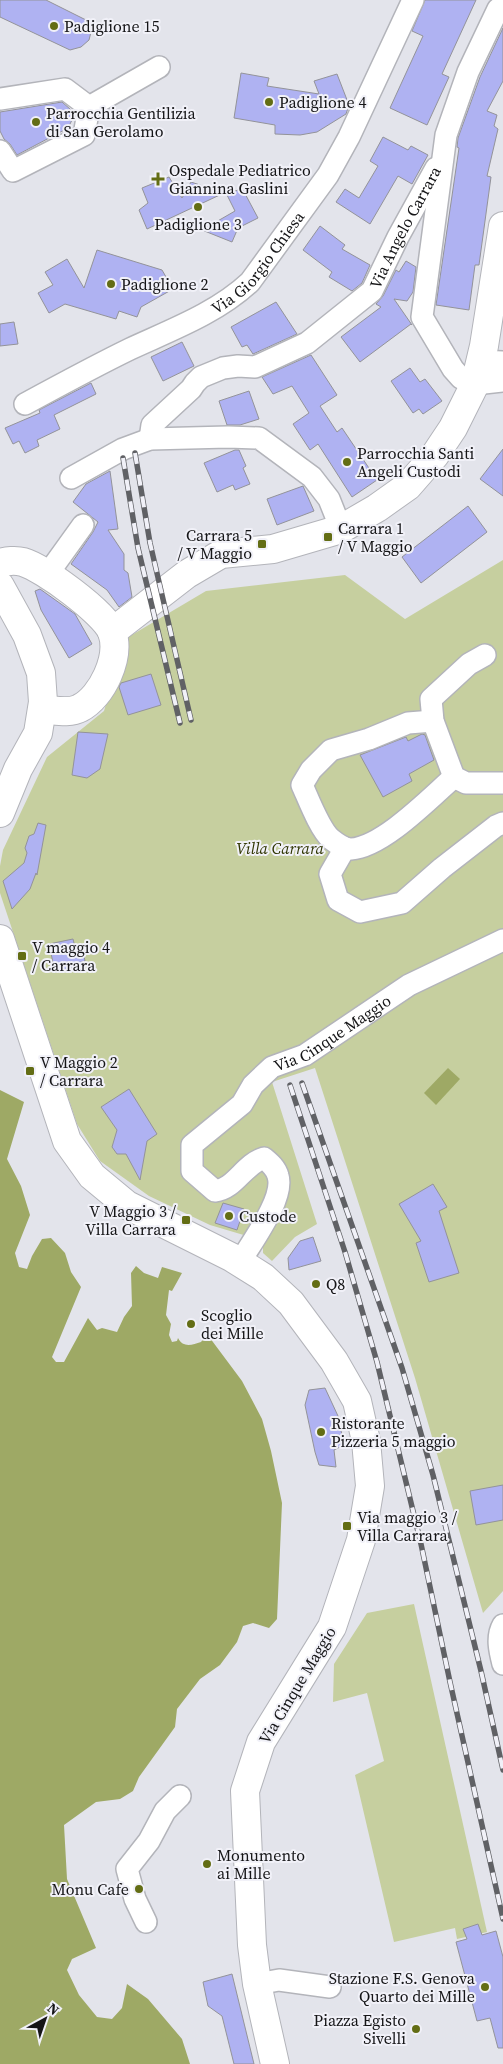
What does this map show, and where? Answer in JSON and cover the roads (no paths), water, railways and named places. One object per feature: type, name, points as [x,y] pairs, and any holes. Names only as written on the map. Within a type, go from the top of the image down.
[{"type":"main road","points":[[112,632],[187,574],[221,554],[274,549],[341,529],[377,508],[408,486],[435,455],[453,428],[486,369],[503,226]]},
{"type":"main road","points":[[0,563],[5,561],[22,562],[47,575],[94,610],[112,632],[111,670],[96,695],[79,708],[62,712],[46,706]]},
{"type":"main road","points":[[0,813],[18,769],[38,733],[46,706],[41,673],[27,635],[3,592]]},
{"type":"main road","name":"Via Cinque Maggio","points":[[0,939],[67,1141],[92,1176],[127,1205],[240,1262],[263,1277],[292,1303],[334,1361],[357,1401],[366,1441],[370,1486],[361,1540],[332,1627],[261,1742],[245,1791],[252,1946],[257,1984],[275,2064]]},
{"type":"street","name":"Via Giorgio Chiesa","points":[[25,404],[85,370],[194,319],[237,295],[250,282],[328,175],[349,137],[413,0]]},
{"type":"street","name":"Via Angelo Carrara","points":[[486,369],[461,378],[453,369],[422,317],[446,135],[468,72],[498,9]]},
{"type":"street","points":[[0,151],[13,171],[84,135],[90,107],[159,66]]},
{"type":"street","points":[[0,100],[65,89],[90,107]]},
{"type":"street","name":"Via Angelo Carrara","points":[[150,439],[152,425],[191,389],[194,383],[201,377],[223,368],[238,366],[255,367],[307,343],[372,291],[407,221],[443,157]]},
{"type":"street","points":[[486,369],[503,382]]},
{"type":"street","points":[[71,478],[123,449],[150,439],[259,438],[312,477],[329,499],[341,529]]},
{"type":"street","points":[[47,575],[83,524]]},
{"type":"street","points":[[485,655],[469,664],[431,699],[433,721],[454,777],[466,783],[503,783]]},
{"type":"street","points":[[433,721],[408,723],[369,739],[330,750],[311,770],[302,785],[312,808],[330,838],[345,848],[352,848],[371,844],[395,828],[454,777]]},
{"type":"street","points":[[345,848],[330,874],[338,900],[360,912],[402,903],[450,862],[496,826],[503,823]]},
{"type":"street","name":"Via Cinque Maggio","points":[[240,1262],[274,1207],[279,1177],[274,1167],[264,1158],[255,1161],[223,1190],[215,1191],[192,1172],[192,1145],[242,1104],[253,1085],[272,1067],[305,1054],[409,985],[495,943],[503,932]]},
{"type":"street","points":[[503,1625],[500,1630],[499,1646],[503,1664]]},
{"type":"street","points":[[146,1922],[135,1899],[127,1869],[148,1841],[165,1811],[180,1796]]},
{"type":"street","points":[[257,1984],[279,1980],[330,1987]]},
{"type":"railway","points":[[135,453],[150,543],[191,720]]},
{"type":"railway","points":[[123,458],[138,548],[180,723]]},
{"type":"railway","points":[[302,1083],[402,1368],[433,1475],[503,1770]]},
{"type":"railway","points":[[290,1085],[345,1252],[377,1362],[421,1544],[503,1919]]},
{"type":"place","name":"Padiglione 15","points":[[54,26]]},
{"type":"place","name":"Padiglione 4","points":[[269,102]]},
{"type":"place","name":"Parrocchia Gentilizia di San Gerolamo","points":[[36,122]]},
{"type":"place","name":"Ospedale Pediatrico Giannina Gaslini","points":[[158,179]]},
{"type":"place","name":"Padiglione 3","points":[[198,207]]},
{"type":"place","name":"Padiglione 2","points":[[111,284]]},
{"type":"place","name":"Parrocchia Santi Angeli Custodi","points":[[347,462]]},
{"type":"place","name":"Carrara 1 / V Maggio","points":[[328,537]]},
{"type":"place","name":"Carrara 5 / V Maggio","points":[[262,544]]},
{"type":"place","name":"V maggio 4 / Carrara","points":[[22,956]]},
{"type":"place","name":"V Maggio 2 / Carrara","points":[[30,1071]]},
{"type":"place","name":"Custode","points":[[229,1216]]},
{"type":"place","name":"V Maggio 3 / Villa Carrara","points":[[186,1220]]},
{"type":"place","name":"Q8","points":[[316,1284]]},
{"type":"place","name":"Scoglio dei Mille","points":[[191,1324]]},
{"type":"place","name":"Ristorante Pizzeria 5 maggio","points":[[321,1432]]},
{"type":"place","name":"Via maggio 3 / Villa Carrara","points":[[347,1526]]},
{"type":"place","name":"Monumento ai Mille","points":[[207,1864]]},
{"type":"place","name":"Monu Cafe","points":[[139,1889]]},
{"type":"place","name":"Stazione F.S. Genova Quarto dei Mille","points":[[485,1987]]},
{"type":"place","name":"Piazza Egisto Sivelli","points":[[416,2029]]},
{"type":"park label","name":"Villa Carrara","points":[[280,848]]}]
